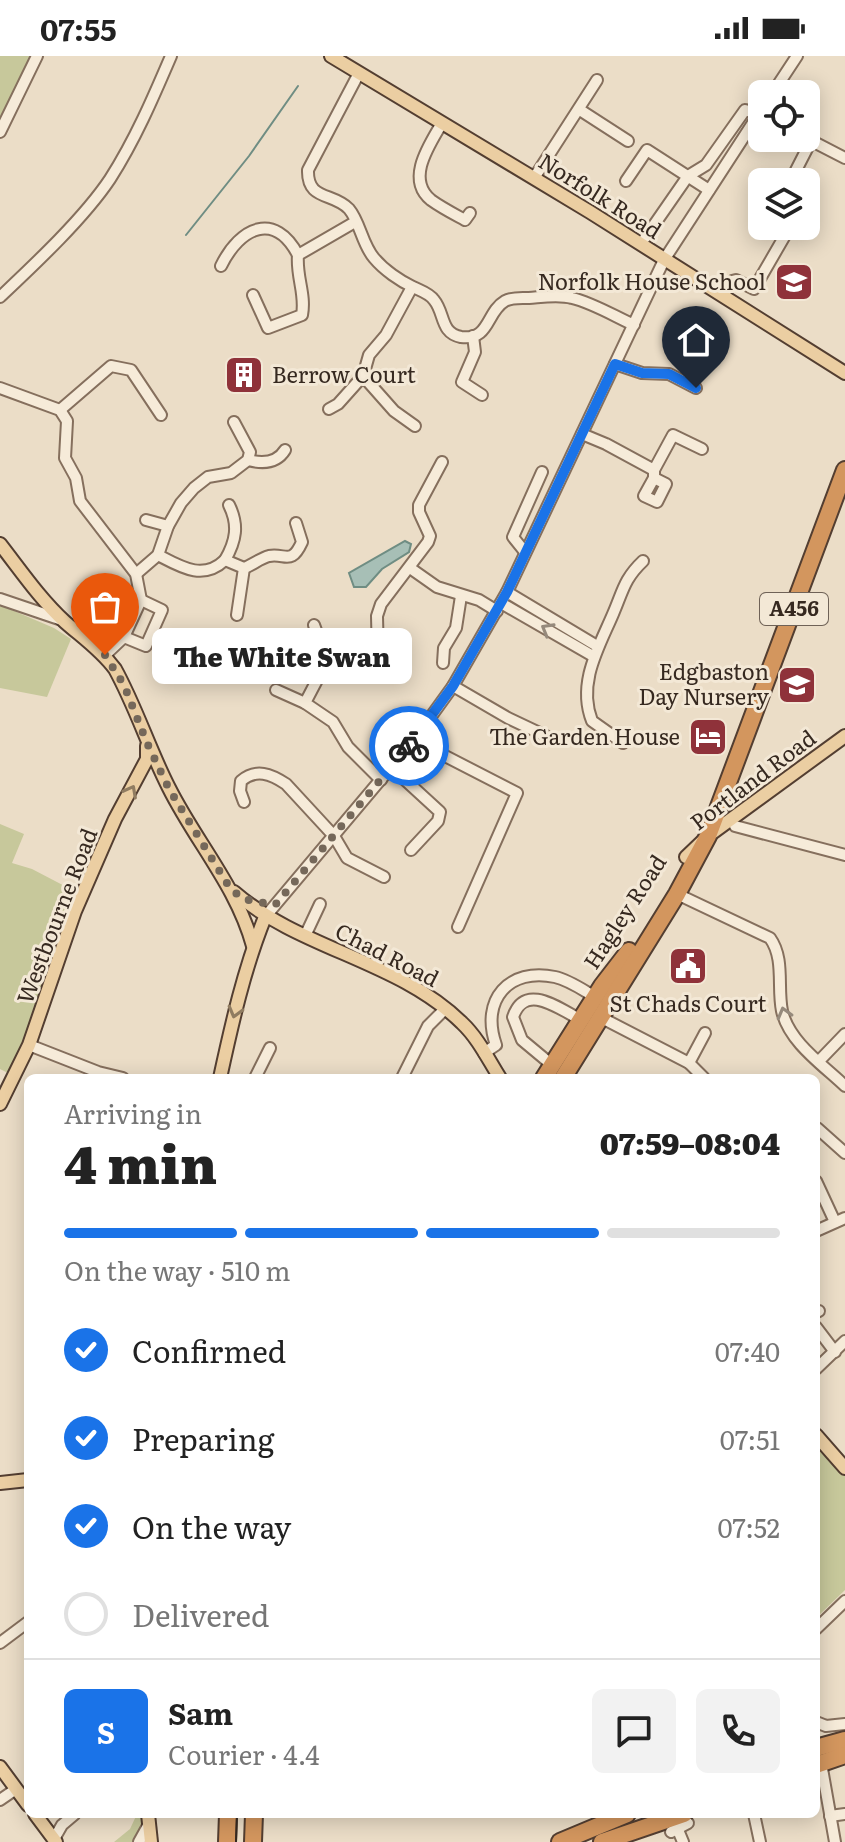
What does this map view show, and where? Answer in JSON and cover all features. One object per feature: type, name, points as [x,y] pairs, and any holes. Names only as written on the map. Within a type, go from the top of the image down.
[{"type":"highway","name":"Hagley Road","points":[[553,1074],[677,894],[708,836],[845,470]]},
{"type":"highway","name":"Hagley Road","points":[[593,1019],[595,997],[646,927],[733,765]]},
{"type":"highway","points":[[820,1756],[842,1745]]},
{"type":"highway","points":[[227,1842],[228,1818]]},
{"type":"highway","points":[[253,1842],[254,1818]]},
{"type":"highway","points":[[560,1842],[617,1818]]},
{"type":"highway","points":[[602,1842],[680,1825]]},
{"type":"main road","name":"Norfolk Road","points":[[331,56],[534,178],[845,373]]},
{"type":"main road","points":[[0,544],[41,597],[105,655],[124,685],[152,760],[232,890],[247,921],[253,946]]},
{"type":"main road","name":"Portland Road","points":[[686,857],[708,836],[845,736]]},
{"type":"main road","name":"Westbourne Road","points":[[0,1104],[29,1045],[75,911],[115,819],[152,760]]},
{"type":"main road","name":"Chad Road","points":[[232,890],[305,936],[425,994],[463,1024],[497,1074]]},
{"type":"main road","points":[[221,1074],[253,946],[271,913]]},
{"type":"main road","points":[[820,1440],[845,1468]]},
{"type":"main road","points":[[0,1483],[24,1480]]},
{"type":"main road","points":[[0,1767],[24,1800]]},
{"type":"main road","points":[[38,1818],[55,1841]]},
{"type":"main road","points":[[148,1819],[151,1842]]},
{"type":"street","points":[[0,132],[37,56]]},
{"type":"street","points":[[0,297],[68,228],[109,180],[142,123],[171,56]]},
{"type":"street","points":[[781,80],[797,56]]},
{"type":"street","points":[[359,73],[308,170],[311,188],[348,209],[362,241],[374,258],[436,302],[444,326],[450,332],[461,337],[483,332],[502,303],[517,298],[571,297],[634,325]]},
{"type":"street","points":[[534,178],[597,80]]},
{"type":"street","points":[[580,110],[628,141]]},
{"type":"street","points":[[645,238],[688,176],[706,165],[745,110],[748,110]]},
{"type":"street","points":[[442,123],[428,148],[420,178],[431,200],[465,220],[470,213]]},
{"type":"street","points":[[271,913],[414,740],[453,686],[507,592],[664,260],[748,130]]},
{"type":"street","points":[[820,145],[845,158]]},
{"type":"street","points":[[626,181],[647,150],[709,190]]},
{"type":"street","points":[[298,255],[355,222]]},
{"type":"street","points":[[221,266],[238,241],[256,229],[274,230],[290,239],[298,255],[297,270],[304,300],[302,315],[268,328],[253,295]]},
{"type":"street","points":[[723,296],[732,281],[736,280],[754,289],[782,240]]},
{"type":"street","points":[[329,409],[338,404],[363,376],[369,355],[386,335],[412,287]]},
{"type":"street","points":[[473,336],[475,352],[462,382],[482,395]]},
{"type":"street","points":[[615,364],[642,373],[669,374],[696,388]]},
{"type":"street","points":[[60,410],[111,366],[131,370],[161,415]]},
{"type":"street","points":[[363,376],[394,411],[415,426]]},
{"type":"street","points":[[0,388],[60,410],[67,421],[65,458],[76,478],[80,501],[136,574],[141,600],[124,637],[105,655]]},
{"type":"street","points":[[136,574],[158,555],[168,526],[194,488],[208,477],[231,473],[248,460],[250,452],[234,422]]},
{"type":"street","points":[[582,434],[606,444],[654,474],[673,435],[702,449]]},
{"type":"street","points":[[248,460],[259,463],[269,461],[280,458],[285,450]]},
{"type":"street","points":[[378,658],[377,616],[381,604],[410,568],[430,536],[419,505],[442,462]]},
{"type":"street","points":[[525,552],[513,537],[542,472]]},
{"type":"street","points":[[158,555],[195,572],[206,571],[225,560],[236,529],[229,505]]},
{"type":"street","points":[[146,520],[168,526]]},
{"type":"street","points":[[225,560],[244,568],[269,556],[283,558],[298,550],[302,542],[296,523]]},
{"type":"street","points":[[623,743],[592,721],[589,671],[621,590],[630,573],[643,561]]},
{"type":"street","points":[[237,615],[244,568]]},
{"type":"street","points":[[410,568],[437,587],[499,607],[595,651]]},
{"type":"street","points":[[507,592],[595,651]]},
{"type":"street","points":[[443,663],[444,648],[456,628],[461,596]]},
{"type":"street","points":[[0,599],[64,621]]},
{"type":"street","points":[[124,637],[146,646],[162,610],[141,600]]},
{"type":"street","points":[[305,703],[327,661],[314,625]]},
{"type":"street","points":[[453,686],[546,736]]},
{"type":"street","points":[[276,690],[305,703],[333,722],[348,747],[381,780]]},
{"type":"street","points":[[414,740],[517,793],[458,927]]},
{"type":"street","points":[[391,767],[440,812],[438,821],[411,850]]},
{"type":"street","points":[[244,802],[240,791],[241,781],[248,775],[268,774],[286,784],[334,836],[347,858],[384,877]]},
{"type":"street","points":[[735,826],[845,855]]},
{"type":"street","points":[[677,894],[770,938],[776,953],[782,1010],[787,1025],[845,1086]]},
{"type":"street","points":[[305,936],[320,904]]},
{"type":"street","points":[[484,1053],[496,1045],[490,1013],[495,998],[513,982],[524,977],[556,977],[595,997]]},
{"type":"street","points":[[553,1074],[522,1040],[513,1017],[522,1001],[531,998],[593,1019],[689,1063],[700,1074]]},
{"type":"street","points":[[404,1074],[428,1026],[445,1009]]},
{"type":"street","points":[[689,1063],[705,1033]]},
{"type":"street","points":[[819,1061],[845,1034]]},
{"type":"street","points":[[29,1045],[106,1074]]},
{"type":"street","points":[[257,1074],[270,1048]]},
{"type":"street","points":[[820,1129],[845,1153]]},
{"type":"street","points":[[820,1188],[840,1220],[820,1229]]},
{"type":"street","points":[[820,1332],[835,1352]]},
{"type":"street","points":[[820,1365],[845,1341]]},
{"type":"street","points":[[820,1626],[844,1605]]},
{"type":"street","points":[[0,1643],[24,1625]]},
{"type":"street","points":[[820,1724],[845,1724]]},
{"type":"street","points":[[820,1771],[835,1842]]},
{"type":"street","points":[[0,1800],[16,1789]]},
{"type":"street","points":[[830,1816],[845,1814]]},
{"type":"street","points":[[55,1841],[62,1825],[70,1818]]},
{"type":"street","points":[[755,1818],[760,1842]]},
{"type":"street","points":[[139,1842],[148,1819]]},
{"type":"street","points":[[680,1825],[683,1842]]},
{"type":"green space","points":[[0,56],[31,56],[0,119]]},
{"type":"green space","points":[[0,605],[54,628],[71,639],[47,697],[0,688]]},
{"type":"green space","points":[[0,824],[24,834],[12,863],[32,869],[78,893],[10,1074],[0,1069]]},
{"type":"green space","points":[[820,1448],[845,1474],[845,1590],[820,1614]]},
{"type":"green space","points":[[135,1818],[143,1818],[143,1829],[136,1842],[114,1842],[130,1829]]},
{"type":"shaded area","points":[[405,541],[411,544],[409,552],[382,569],[366,587],[354,587],[349,573]]},
{"type":"waterway","points":[[186,235],[249,156],[298,86]]},
{"type":"tram line","points":[[236,1842],[237,1818]]},
{"type":"way so far","points":[[105,655],[124,685],[169,789],[232,890],[243,899],[275,905],[409,746]]},
{"type":"place","name":"Norfolk House School","points":[[794,282]]},
{"type":"place","name":"Berrow Court","points":[[244,375]]},
{"type":"place","name":"The White Swan","points":[[105,655]]},
{"type":"place","name":"Edgbaston Day Nursery","points":[[797,685]]},
{"type":"place","name":"The Garden House","points":[[708,737]]},
{"type":"place","name":"St Chads Court","points":[[688,966]]},
{"type":"route","points":[[409,746],[453,686],[507,592],[615,364],[642,373],[669,374],[696,388]]}]
